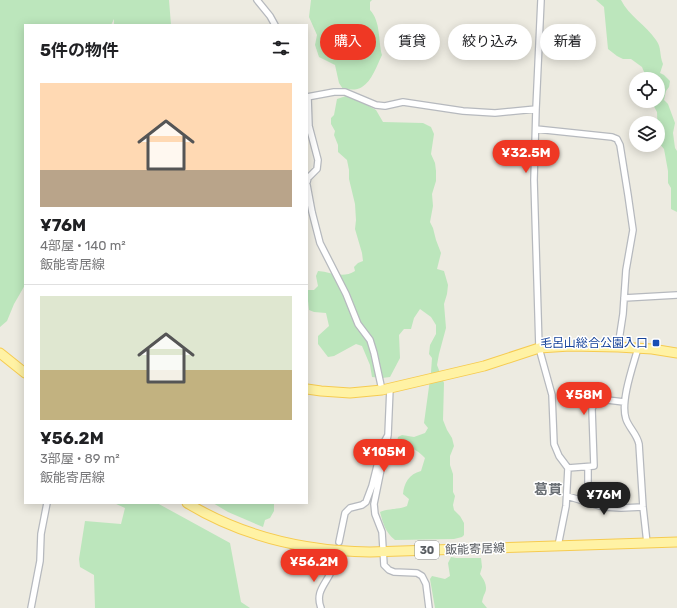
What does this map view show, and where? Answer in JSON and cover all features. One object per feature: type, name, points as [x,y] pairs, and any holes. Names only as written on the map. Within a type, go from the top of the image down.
[{"type":"main road","points":[[308,388],[321,391],[350,393],[386,389],[484,366],[539,348],[570,346],[618,347],[677,353]]},
{"type":"main road","points":[[0,353],[24,372]]},
{"type":"main road","name":"飯能寄居線","points":[[189,504],[231,526],[278,541],[328,550],[382,551],[677,542]]},
{"type":"street","points":[[257,0],[274,24]]},
{"type":"street","points":[[541,0],[534,180],[539,348],[552,395],[554,444],[559,456],[568,468],[564,521],[558,546]]},
{"type":"street","points":[[308,97],[334,92],[345,92],[376,105],[385,106],[403,102],[463,111],[495,113],[536,109]]},
{"type":"street","points":[[308,112],[309,126],[318,160],[316,169],[308,178]]},
{"type":"street","points":[[536,129],[612,137],[617,139],[621,151],[632,230],[626,270],[618,347]]},
{"type":"street","points":[[308,190],[320,243],[346,294],[358,324],[370,340],[386,389],[388,435],[374,504],[375,514],[382,532],[384,565],[389,570],[417,573],[422,576],[426,584],[429,608]]},
{"type":"street","points":[[624,298],[677,295]]},
{"type":"street","points":[[638,348],[624,402],[627,421],[638,438],[643,507],[648,543]]},
{"type":"street","points":[[568,468],[594,466],[592,409],[596,400],[599,399],[624,402]]},
{"type":"street","points":[[339,542],[346,513],[350,508],[362,505],[368,497],[382,446],[388,435]]},
{"type":"street","points":[[588,467],[588,502]]},
{"type":"street","points":[[567,496],[603,507],[643,507]]},
{"type":"street","points":[[31,608],[40,561],[41,534],[47,504]]},
{"type":"street","points":[[321,608],[319,591],[330,573],[335,559]]},
{"type":"green space","points":[[0,0],[169,0],[171,24],[114,24],[114,19],[112,24],[24,24],[24,287],[14,304],[7,321],[0,327]]},
{"type":"green space","points":[[311,0],[372,0],[370,2],[370,10],[374,15],[378,26],[382,55],[366,84],[360,88],[343,89],[339,83],[335,65],[325,60],[376,60],[376,24],[320,24],[320,58],[315,45],[317,35],[309,17]]},
{"type":"green space","points":[[596,0],[621,0],[628,11],[652,35],[659,46],[663,64],[660,72],[644,72],[642,67],[631,59],[623,59],[608,49],[604,7]]},
{"type":"green space","points":[[665,76],[670,81],[669,87],[665,96]]},
{"type":"green space","points":[[346,96],[360,101],[376,110],[383,122],[423,123],[431,127],[434,134],[431,154],[435,163],[436,181],[432,194],[433,206],[430,222],[441,253],[437,269],[444,271],[448,285],[444,304],[446,328],[437,365],[444,383],[443,420],[452,438],[454,446],[450,456],[450,465],[453,474],[453,492],[455,496],[453,505],[454,510],[464,523],[464,535],[462,537],[454,539],[395,540],[383,524],[380,512],[407,506],[409,499],[403,494],[405,486],[413,474],[421,471],[425,458],[412,448],[396,446],[398,437],[402,435],[414,437],[425,433],[428,428],[424,423],[431,372],[432,358],[429,354],[430,345],[436,334],[436,325],[431,317],[420,309],[414,318],[411,329],[404,329],[399,335],[400,358],[390,377],[372,377],[370,365],[362,346],[356,344],[334,356],[328,357],[318,344],[318,336],[329,326],[326,313],[309,310],[308,290],[314,290],[318,286],[316,276],[318,271],[346,275],[355,271],[354,267],[363,261],[355,229],[355,204],[349,179],[347,160],[338,152],[338,145],[334,135],[335,131],[331,124],[331,118],[334,115],[337,99]]},
{"type":"green space","points":[[665,101],[668,104],[675,123],[673,133],[675,148],[677,151],[677,212],[671,209],[671,188],[668,183],[668,171],[665,152],[665,116],[657,116],[655,108],[665,108]]},
{"type":"green space","points":[[116,504],[159,504],[230,543],[241,602],[250,608],[95,608],[94,575],[80,567],[79,559],[85,521],[121,524],[125,508]]},
{"type":"green space","points":[[215,504],[274,504],[274,511],[270,518],[265,520],[263,527],[228,512]]},
{"type":"green space","points":[[451,557],[481,558],[482,567],[480,574],[486,585],[482,602],[487,608],[435,608],[430,579],[432,576],[445,579],[450,576],[448,563]]},
{"type":"place","name":"毛呂山総合公園入口","points":[[656,343]]},
{"type":"district","name":"葛貫","points":[[548,489]]}]
